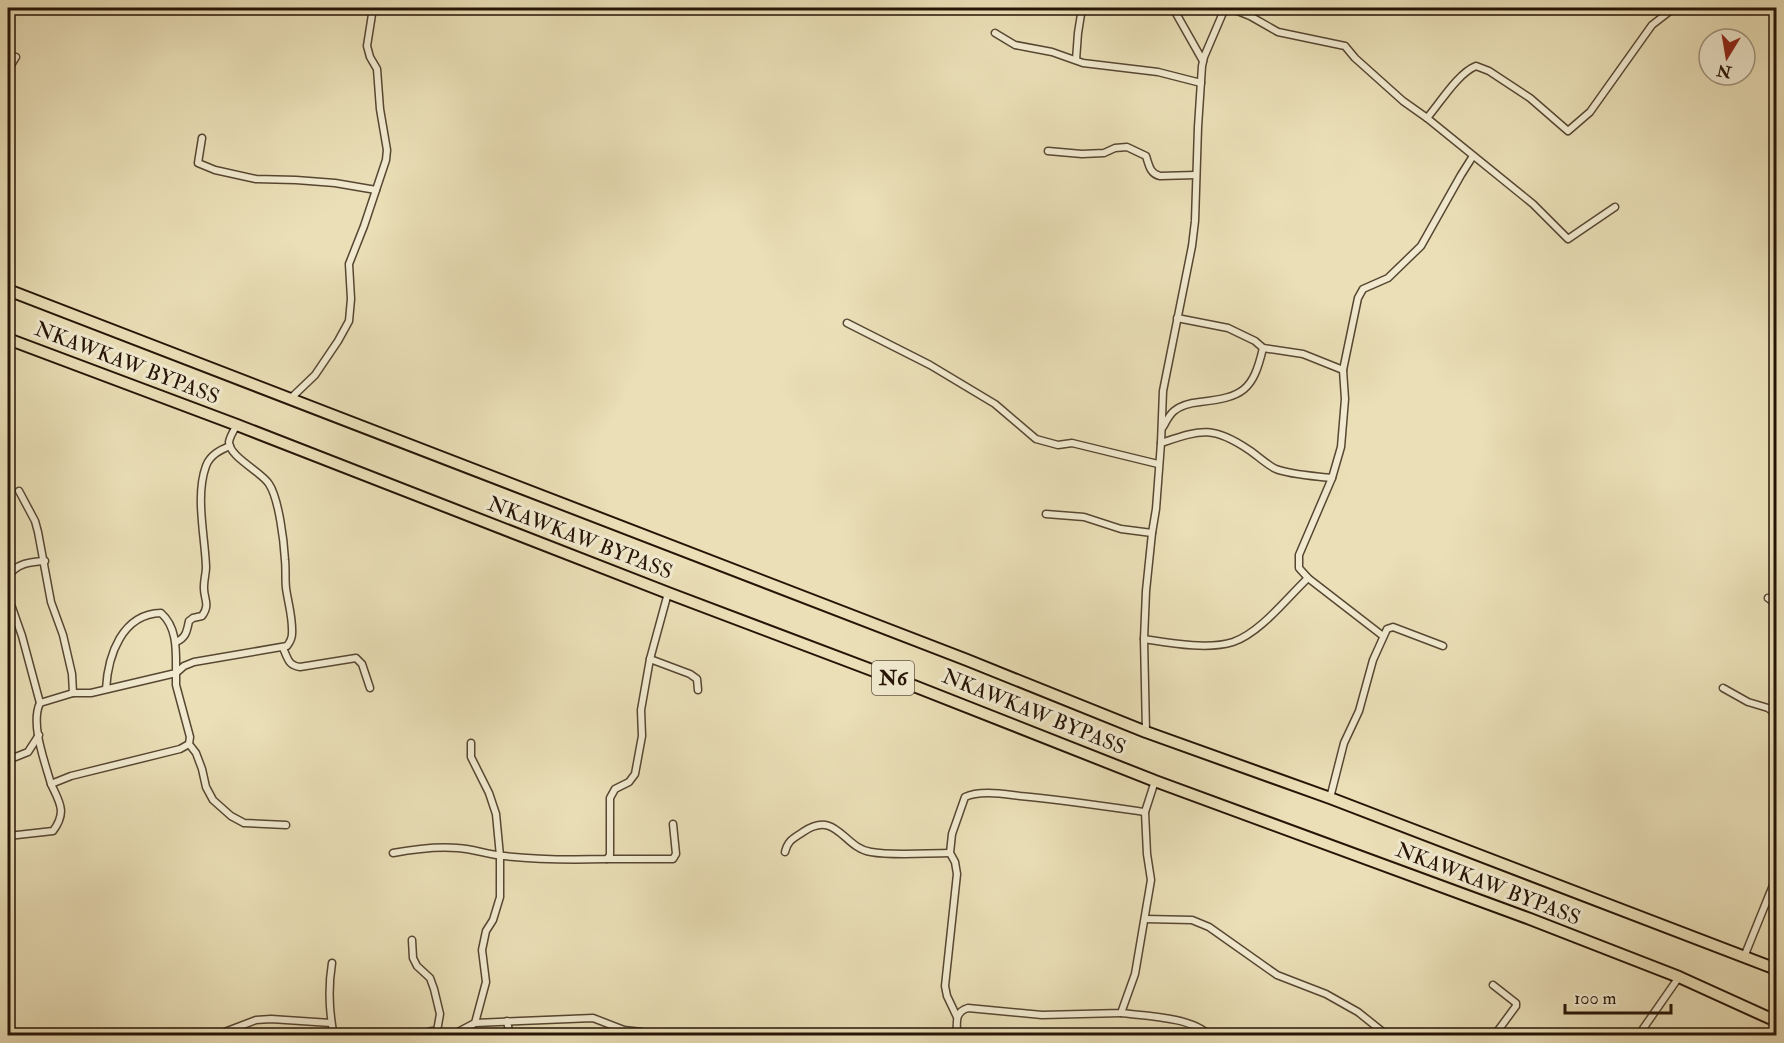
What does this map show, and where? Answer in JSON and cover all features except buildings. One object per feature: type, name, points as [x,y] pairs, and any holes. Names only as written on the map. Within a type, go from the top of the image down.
[{"type":"highway","name":"NKAWKAW BYPASS","points":[[8,290],[967,660],[1146,732],[1330,798],[1776,969]]},
{"type":"highway","name":"NKAWKAW BYPASS","points":[[8,339],[237,425],[668,594],[915,686],[1155,781],[1530,919],[1679,978],[1776,1021]]},
{"type":"street","points":[[291,399],[315,375],[349,321],[351,299],[349,264],[386,160],[387,150],[376,69],[367,46],[373,8]]},
{"type":"street","points":[[1076,60],[1082,8]]},
{"type":"street","points":[[1173,8],[1203,61]]},
{"type":"street","points":[[1146,732],[1144,639],[1146,591],[1156,509],[1163,391],[1193,237],[1203,61],[1225,8]]},
{"type":"street","points":[[1230,8],[1278,32],[1345,46],[1355,58],[1403,101],[1533,204],[1568,239],[1615,207]]},
{"type":"street","points":[[1427,118],[1469,69],[1476,66],[1490,71],[1530,98],[1568,131],[1590,112],[1652,25],[1674,8]]},
{"type":"street","points":[[995,33],[1015,45],[1052,52],[1083,63],[1158,72],[1201,83]]},
{"type":"street","points":[[8,70],[16,57]]},
{"type":"street","points":[[202,138],[198,163],[215,170],[256,179],[335,183],[376,190]]},
{"type":"street","points":[[1048,151],[1104,153],[1115,148],[1128,147],[1146,156],[1154,175],[1196,175]]},
{"type":"street","points":[[1383,636],[1308,578],[1299,568],[1299,555],[1332,478],[1341,447],[1343,370],[1358,298],[1363,290],[1388,278],[1421,246],[1473,156]]},
{"type":"street","points":[[1178,318],[1228,328],[1255,341],[1263,348],[1303,354],[1343,370]]},
{"type":"street","points":[[847,323],[930,365],[995,404],[1036,439],[1058,445],[1072,443],[1158,464]]},
{"type":"street","points":[[1162,428],[1174,411],[1186,404],[1219,400],[1242,391],[1253,380],[1263,348]]},
{"type":"street","points":[[40,703],[74,693],[91,693],[176,673],[184,666],[194,662],[283,648],[290,643],[292,628],[278,504],[270,484],[230,446],[229,440],[237,425]]},
{"type":"street","points":[[1161,443],[1207,431],[1224,434],[1275,468],[1332,478]]},
{"type":"street","points":[[176,642],[182,640],[189,621],[202,616],[205,612],[207,599],[203,589],[206,568],[201,508],[202,485],[206,464],[218,450],[230,446]]},
{"type":"street","points":[[19,491],[35,521],[45,561],[51,602],[63,635],[74,693]]},
{"type":"street","points":[[1046,514],[1084,517],[1121,529],[1152,533]]},
{"type":"street","points":[[8,578],[11,571],[21,565],[45,561]]},
{"type":"street","points":[[1144,639],[1179,644],[1233,642],[1253,632],[1308,578]]},
{"type":"street","points":[[608,859],[610,855],[610,798],[615,789],[629,782],[635,774],[642,736],[641,710],[650,659],[668,594]]},
{"type":"street","points":[[8,596],[22,636],[40,703],[36,723],[51,784],[62,809],[60,821],[53,831],[8,836]]},
{"type":"street","points":[[1768,598],[1776,604]]},
{"type":"street","points":[[106,689],[106,675],[114,650],[126,628],[136,619],[153,613],[162,613],[169,620],[176,642],[177,685],[190,737],[189,744],[196,753],[206,787],[213,800],[231,816],[244,823],[286,825]]},
{"type":"street","points":[[1330,798],[1344,743],[1359,711],[1373,660],[1387,629],[1393,627],[1443,646]]},
{"type":"street","points":[[283,648],[292,666],[300,667],[356,658],[362,663],[370,688]]},
{"type":"street","points":[[650,659],[690,674],[697,679],[698,690]]},
{"type":"street","points":[[1723,688],[1748,702],[1768,708],[1776,714]]},
{"type":"street","points":[[8,760],[28,752],[39,735]]},
{"type":"street","points":[[471,743],[471,757],[489,793],[496,814],[500,856],[500,897],[493,920],[486,931],[482,950],[486,982],[475,1023]]},
{"type":"street","points":[[51,784],[71,776],[180,749],[189,744]]},
{"type":"street","points":[[1121,1013],[1135,974],[1145,919],[1150,880],[1145,812],[1155,781]]},
{"type":"street","points":[[957,1035],[957,1017],[945,986],[957,874],[955,862],[950,853],[952,834],[964,797],[974,794],[1061,800],[1145,812]]},
{"type":"street","points":[[393,853],[421,848],[458,848],[500,856],[563,860],[673,859],[676,854],[673,824]]},
{"type":"street","points":[[785,852],[788,843],[810,827],[819,825],[832,826],[865,851],[950,853]]},
{"type":"street","points":[[1744,957],[1776,878]]},
{"type":"street","points":[[1145,919],[1192,920],[1209,927],[1277,975],[1326,994],[1358,1012],[1388,1035]]},
{"type":"street","points":[[412,940],[413,958],[417,966],[430,978],[435,989],[441,1034]]},
{"type":"street","points":[[332,963],[329,982],[331,1023],[334,1035]]},
{"type":"street","points":[[1638,1035],[1679,978]]},
{"type":"street","points":[[1492,986],[1516,1003],[1494,1035]]},
{"type":"street","points":[[957,1017],[961,1011],[968,1008],[1042,1015],[1121,1013],[1185,1022],[1217,1035]]},
{"type":"street","points":[[422,1035],[427,1031],[441,1034],[458,1032],[475,1023],[593,1018],[624,1030],[649,1035]]},
{"type":"street","points":[[213,1035],[256,1020],[331,1023]]},
{"type":"street","points":[[507,1022],[510,1035]]}]
